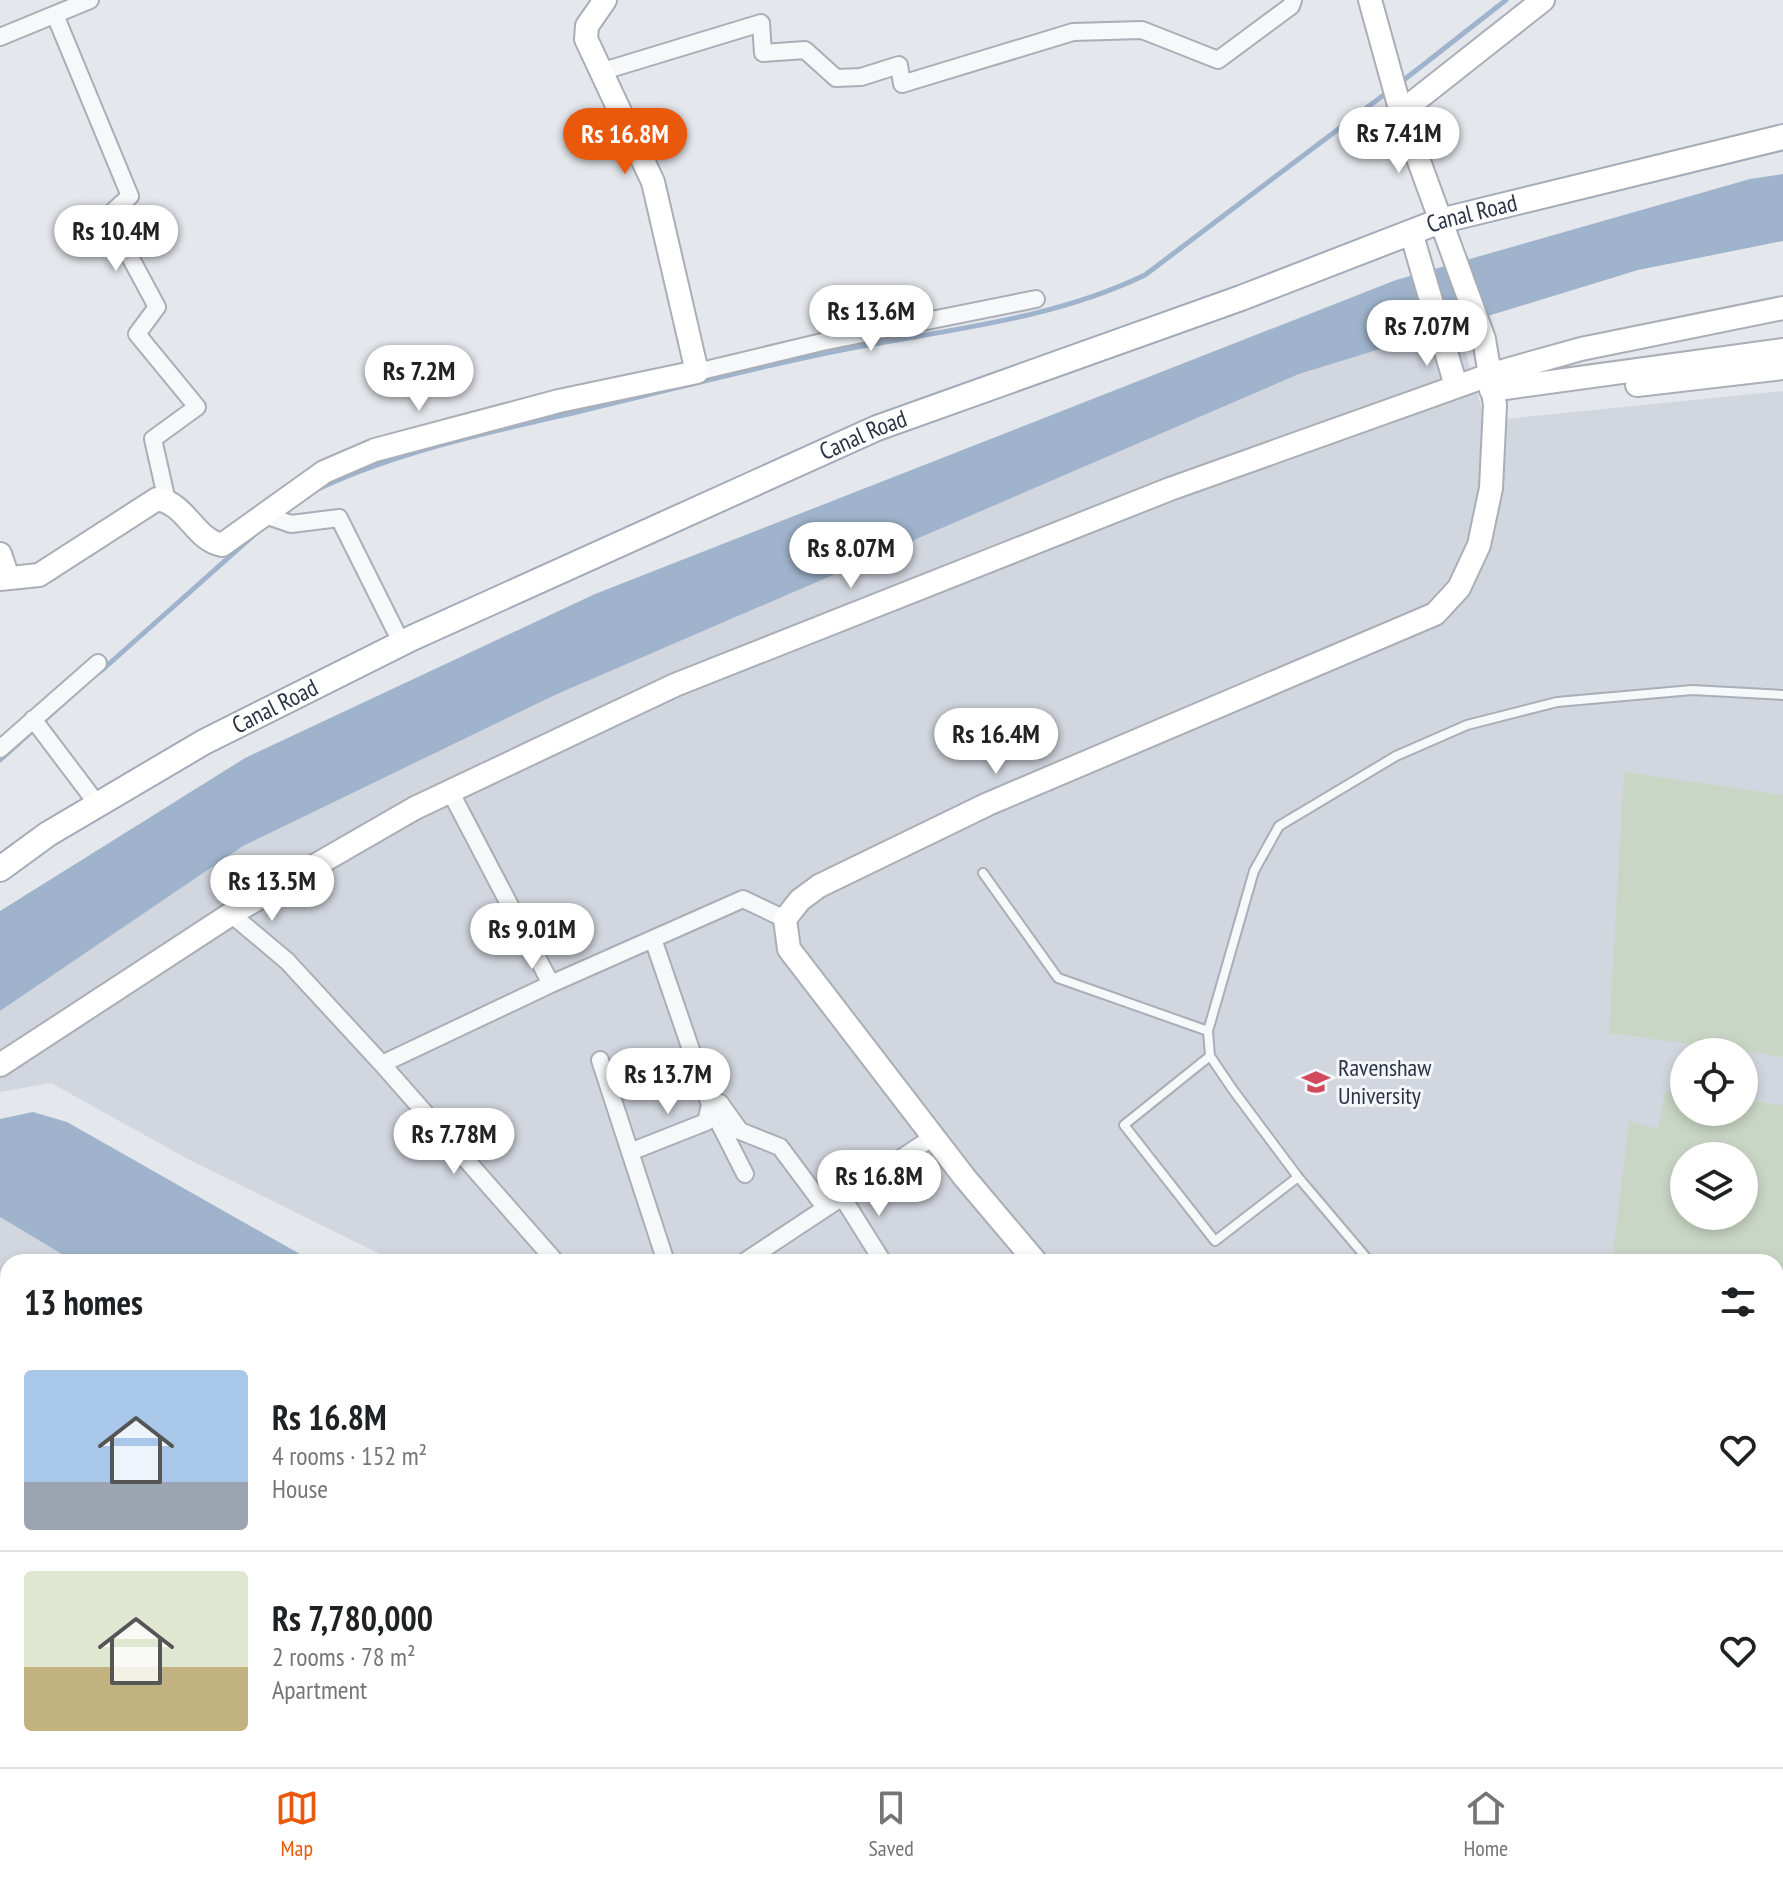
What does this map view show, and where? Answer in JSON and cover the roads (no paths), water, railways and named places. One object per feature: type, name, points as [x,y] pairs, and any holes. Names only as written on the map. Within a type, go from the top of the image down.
[{"type":"main road","points":[[0,554],[4,578],[39,575],[157,499],[167,501],[212,543],[222,545],[324,472],[401,440],[697,372],[653,182],[586,39],[587,26],[605,0]]},
{"type":"main road","points":[[1029,1254],[933,1137],[789,949],[785,919],[800,900],[819,886],[988,804],[1435,614],[1459,588],[1479,545],[1491,488],[1493,390],[1484,339],[1399,107],[1370,0]]},
{"type":"main road","points":[[1399,107],[1543,0]]},
{"type":"main road","name":"Canal Road","points":[[0,869],[98,805],[204,742],[402,644],[877,428],[1241,298],[1411,232],[1442,228],[1783,137]]},
{"type":"main road","points":[[1411,232],[1456,386]]},
{"type":"main road","points":[[1493,390],[1581,349],[1783,308]]},
{"type":"main road","points":[[1493,390],[1783,350]]},
{"type":"main road","points":[[0,1065],[231,914],[450,791],[675,685],[1170,489],[1456,386],[1493,390],[1783,368]]},
{"type":"street","points":[[0,37],[90,0]]},
{"type":"street","points":[[600,72],[761,23],[763,53],[805,50],[836,78],[861,77],[899,65],[902,84],[1073,32],[1142,30],[1218,60],[1291,6],[1293,0]]},
{"type":"street","points":[[55,15],[130,196],[108,216],[157,307],[137,334],[197,407],[153,439],[167,501]]},
{"type":"street","points":[[697,372],[822,342],[1036,299]]},
{"type":"street","points":[[262,514],[280,521],[301,522],[329,517],[343,523],[402,644]]},
{"type":"street","points":[[0,749],[98,663]]},
{"type":"street","points":[[33,719],[98,805]]},
{"type":"street","points":[[450,791],[551,984]]},
{"type":"street","points":[[382,1064],[551,984],[743,899],[785,919]]},
{"type":"street","points":[[231,914],[287,961],[549,1254]]},
{"type":"street","points":[[653,939],[710,1105],[745,1174]]},
{"type":"street","points":[[600,1060],[663,1254]]},
{"type":"street","points":[[710,1105],[720,1103],[740,1131],[780,1147],[824,1206]]},
{"type":"street","points":[[630,1152],[706,1122],[710,1105]]},
{"type":"street","points":[[755,1254],[933,1137]]},
{"type":"street","points":[[841,1195],[878,1254]]},
{"type":"lane","points":[[1363,1254],[1298,1177],[1210,1056],[1208,1031],[1254,871],[1279,826],[1396,756],[1467,725],[1557,702],[1692,690],[1783,695]]},
{"type":"lane","points":[[983,873],[1058,978],[1208,1031]]},
{"type":"lane","points":[[1210,1056],[1124,1125],[1215,1241],[1298,1177]]},
{"type":"water","points":[[1783,174],[1783,241],[1638,270],[1299,374],[555,695],[243,846],[0,1011],[0,911],[245,758],[595,594],[1396,280],[1750,179]]},
{"type":"water","points":[[33,1112],[67,1122],[300,1254],[62,1254],[0,1217],[0,1119]]},
{"type":"waterway","points":[[1400,83],[1506,0]]},
{"type":"waterway","points":[[318,489],[382,463],[483,434],[785,362],[1002,321],[1110,290],[1145,275],[1389,91]]},
{"type":"waterway","points":[[101,671],[255,534]]},
{"type":"waterway","points":[[0,760],[66,701]]},
{"type":"place","name":"Ravenshaw University","points":[[1316,1082]]}]
